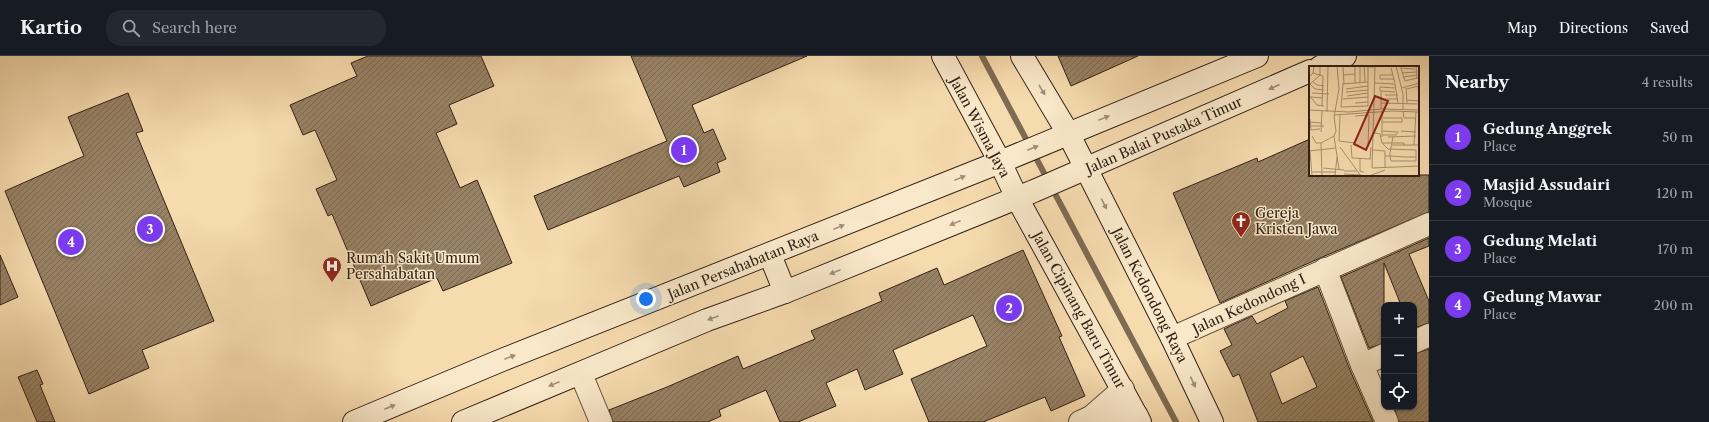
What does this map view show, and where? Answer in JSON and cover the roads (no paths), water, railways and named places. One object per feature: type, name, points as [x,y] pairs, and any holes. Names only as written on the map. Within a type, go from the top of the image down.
[{"type":"street","name":"Jalan Wisma Jaya","points":[[943,56],[1004,160],[1026,194]]},
{"type":"street","points":[[1022,56],[1079,172]]},
{"type":"street","points":[[1004,160],[1257,56]]},
{"type":"street","points":[[1322,66],[1345,56]]},
{"type":"street","name":"Jalan Balai Pustaka Timur","points":[[1026,194],[1309,71]]},
{"type":"street","name":"Jalan Persahabatan Raya","points":[[354,422],[502,360],[770,255],[1004,160]]},
{"type":"street","name":"Jalan Kedondong Raya","points":[[1079,172],[1172,338],[1212,422]]},
{"type":"street","points":[[464,422],[490,417],[580,374],[707,320],[786,292],[1026,194]]},
{"type":"street","name":"Jalan Cipinang Baru Timur","points":[[1026,194],[1139,419]]},
{"type":"street","name":"Jalan Kedondong I","points":[[1172,338],[1429,224]]},
{"type":"street","points":[[770,255],[786,292]]},
{"type":"street","points":[[1326,269],[1362,365],[1387,422]]},
{"type":"street","points":[[1417,341],[1429,335]]},
{"type":"street","points":[[1362,365],[1381,356]]},
{"type":"street","points":[[580,374],[601,422]]},
{"type":"street","points":[[1086,419],[1123,389]]},
{"type":"street","points":[[1086,419],[1139,419]]},
{"type":"waterway","points":[[982,56],[1176,422]]},
{"type":"place","name":"Gedung Anggrek","points":[[684,150]]},
{"type":"place","name":"Gedung Melati","points":[[150,229]]},
{"type":"place","name":"Gereja Kristen Jawa","points":[[1241,238]]},
{"type":"place","name":"Gedung Mawar","points":[[71,242]]},
{"type":"place","name":"Rumah Sakit Umum Persahabatan","points":[[332,283]]},
{"type":"place","name":"Masjid Assudairi","points":[[1009,308]]}]
